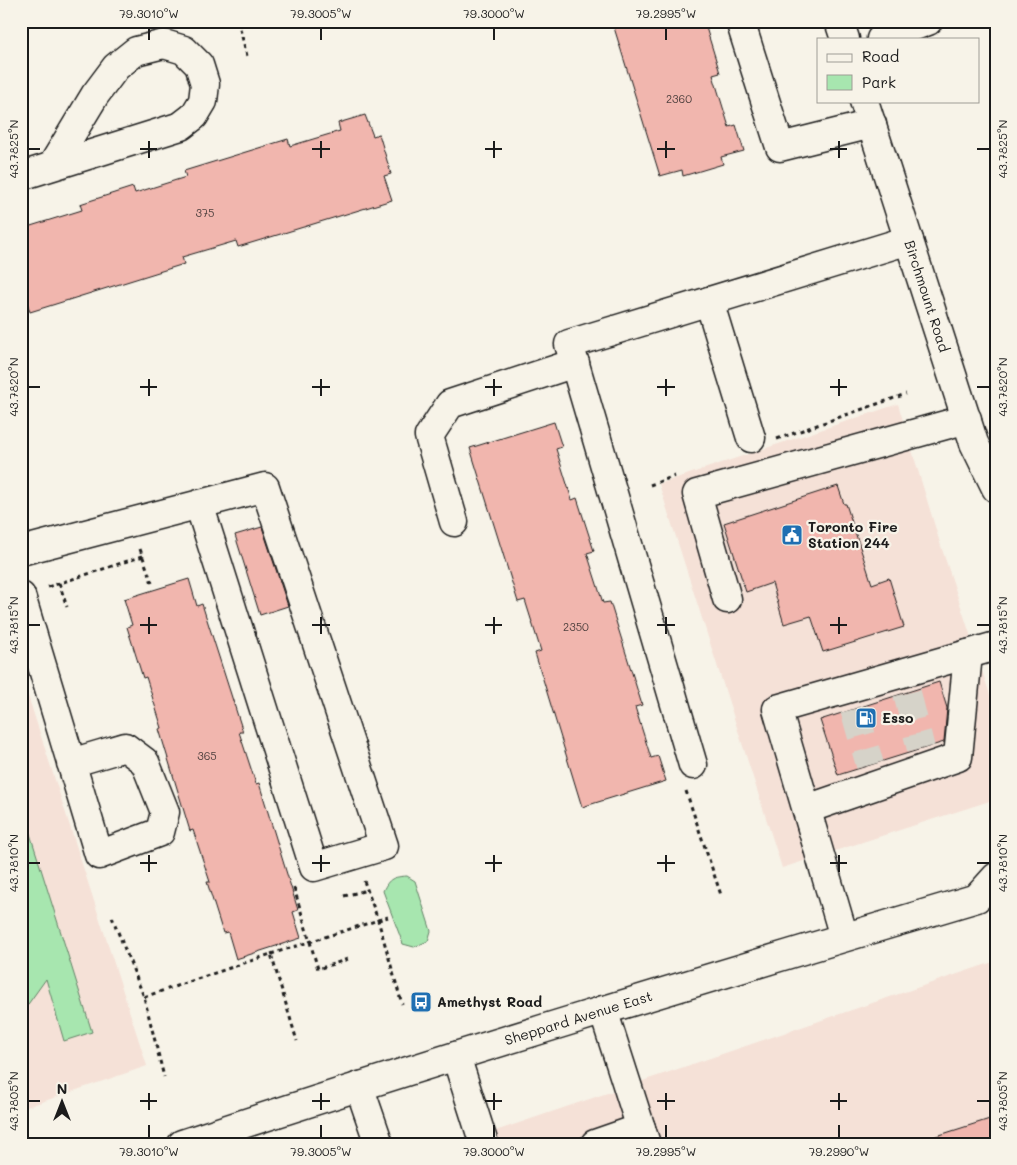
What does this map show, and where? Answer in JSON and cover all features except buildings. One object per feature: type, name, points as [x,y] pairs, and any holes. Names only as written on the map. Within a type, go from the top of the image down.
[{"type":"main road","points":[[740,21],[780,147],[868,113]]},
{"type":"main road","points":[[839,21],[845,38]]},
{"type":"main road","points":[[884,38],[928,21]]},
{"type":"main road","points":[[21,176],[181,126],[194,116],[202,101],[205,84],[199,66],[184,50],[164,44],[136,51],[116,67],[95,95],[52,166]]},
{"type":"main road","name":"Birchmount Road","points":[[868,113],[974,442],[996,488]]},
{"type":"main road","points":[[693,765],[569,344],[909,240]]},
{"type":"main road","points":[[709,301],[751,438]]},
{"type":"main road","points":[[454,522],[429,436],[450,404],[575,363]]},
{"type":"main road","points":[[727,599],[697,494],[967,419]]},
{"type":"main road","points":[[21,551],[130,522],[199,504],[265,487],[384,846],[314,867],[199,504]]},
{"type":"main road","points":[[34,592],[72,764]]},
{"type":"main road","points":[[844,937],[777,709],[851,699],[905,683],[968,654],[996,646]]},
{"type":"main road","points":[[806,809],[873,775],[924,758],[958,757],[968,654]]},
{"type":"main road","name":"Sheppard Avenue East","points":[[182,1144],[359,1086],[844,937],[986,901],[996,878]]},
{"type":"main road","points":[[596,1144],[643,1136],[603,1010]]},
{"type":"main road","points":[[456,1056],[484,1144]]},
{"type":"main road","points":[[359,1086],[379,1144]]},
{"type":"path","points":[[238,21],[247,56]]},
{"type":"path","points":[[130,522],[153,586]]},
{"type":"path","points":[[34,592],[142,556]]},
{"type":"path","points":[[59,584],[67,607]]},
{"type":"path","points":[[693,765],[679,771],[721,895]]},
{"type":"path","points":[[364,879],[402,1004]]},
{"type":"path","points":[[344,896],[367,890]]},
{"type":"path","points":[[112,917],[144,997],[164,1077]]},
{"type":"path","points":[[144,997],[388,917]]},
{"type":"path","points":[[271,954],[297,1040]]},
{"type":"shaded area","points":[[898,404],[940,543],[996,713],[996,799],[782,868],[659,484]]},
{"type":"shaded area","points":[[21,674],[147,1066],[21,1109]]},
{"type":"shaded area","points":[[996,961],[996,1144],[457,1144]]},
{"type":"green space","points":[[21,805],[92,1032],[64,1041],[46,979],[21,1014],[21,950],[23,941],[21,921]]},
{"type":"green space","points":[[407,876],[415,881],[431,931],[428,941],[414,947],[403,944],[383,891],[387,883],[392,879]]},
{"type":"tunnel","points":[[907,693],[921,749]]},
{"type":"tunnel","points":[[854,709],[870,765]]},
{"type":"place","name":"Toronto Fire Station 244","points":[[792,535]]},
{"type":"place","name":"Esso","points":[[866,718]]},
{"type":"place","name":"Amethyst Road","points":[[421,1002]]}]
